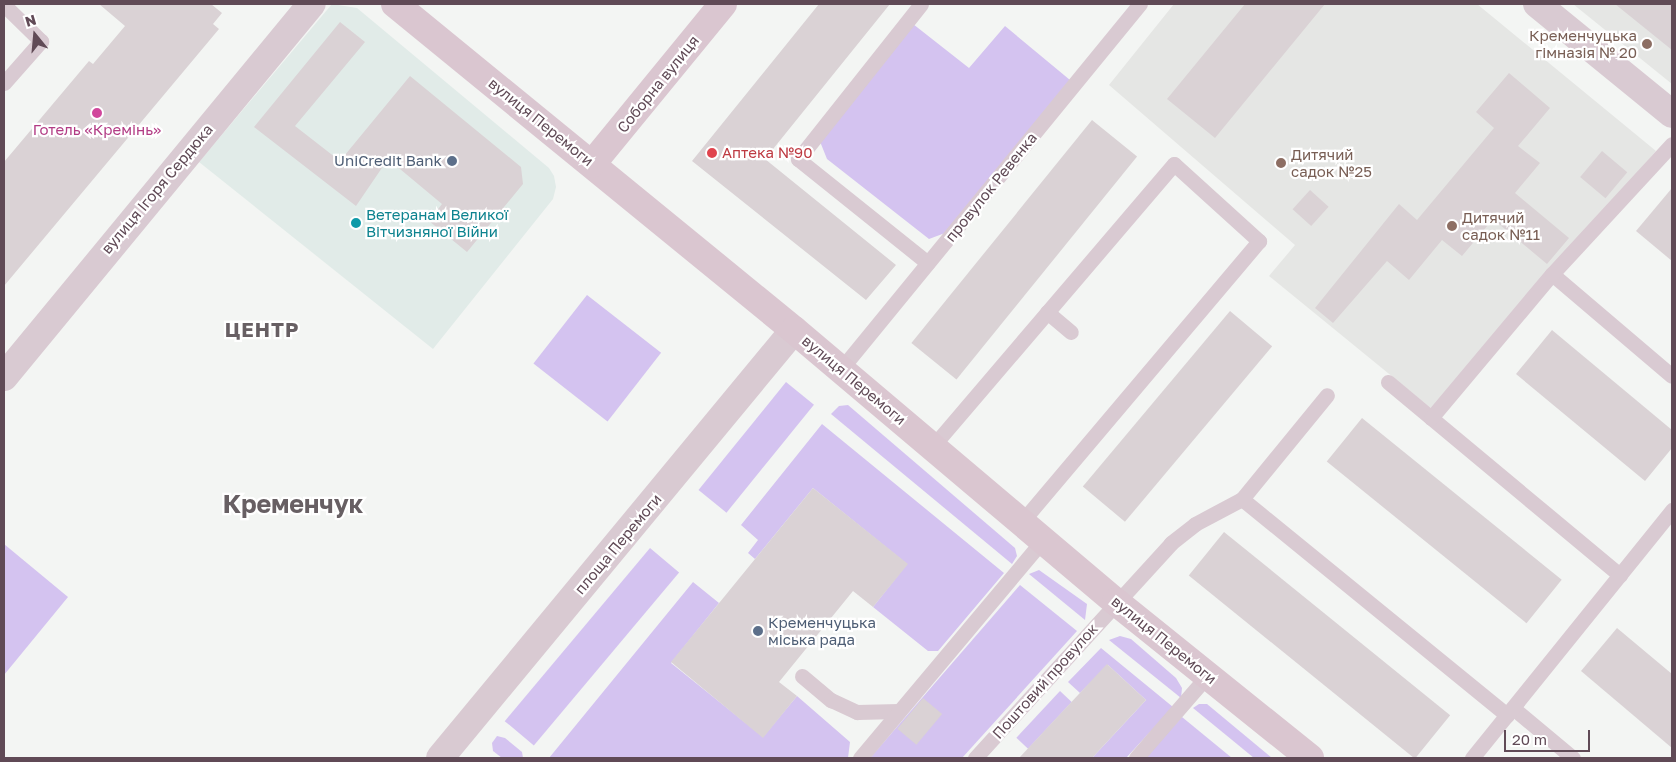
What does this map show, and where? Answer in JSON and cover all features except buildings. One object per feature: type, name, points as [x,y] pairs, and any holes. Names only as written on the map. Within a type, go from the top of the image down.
[{"type":"main road","name":"вулиця Перемоги","points":[[395,4],[794,330],[1044,539],[1116,602],[1310,758]]},
{"type":"main road","name":"Соборна вулиця","points":[[592,164],[723,4]]},
{"type":"street","name":"вулиця Ігоря Сердюка","points":[[4,377],[312,4]]},
{"type":"street","points":[[1536,4],[1672,114]]},
{"type":"street","name":"площа Перемоги","points":[[440,758],[794,330]]},
{"type":"lane","points":[[921,4],[798,159],[928,263]]},
{"type":"lane","name":"провулок Ревенка","points":[[841,370],[1140,4]]},
{"type":"lane","points":[[4,5],[41,40],[4,83]]},
{"type":"lane","points":[[1431,418],[1552,274],[1672,144]]},
{"type":"lane","points":[[933,446],[1174,164],[1259,241],[1022,521]]},
{"type":"lane","points":[[1552,274],[1672,376]]},
{"type":"lane","points":[[1048,312],[1071,332]]},
{"type":"lane","points":[[1388,382],[1620,575]]},
{"type":"lane","name":"Поштовий провулок","points":[[975,758],[1171,543],[1195,524],[1242,499],[1327,395]]},
{"type":"lane","points":[[1242,499],[1510,711],[1573,758]]},
{"type":"lane","points":[[1472,758],[1672,510]]},
{"type":"lane","points":[[860,758],[1044,539]]},
{"type":"lane","points":[[1136,758],[1208,675]]},
{"type":"lane","points":[[802,676],[831,700],[857,712],[899,711]]},
{"type":"shaded area","points":[[332,4],[357,8],[549,168],[554,176],[556,187],[553,199],[433,349],[199,162]]},
{"type":"shaded area","points":[[1174,4],[1477,4],[1656,151],[1432,409],[1269,276],[1295,245],[1109,85]]},
{"type":"shaded area","name":"Кременчуцька гімназія № 20","points":[[1573,4],[1672,4],[1672,84]]},
{"type":"shaded area","points":[[913,24],[969,68],[1005,26],[1070,80],[945,233],[929,239],[827,159],[819,139]]},
{"type":"shaded area","points":[[587,295],[661,353],[608,421],[533,364]]},
{"type":"shaded area","points":[[786,382],[814,405],[727,513],[699,490]]},
{"type":"shaded area","points":[[848,405],[1015,548],[1017,556],[1012,564],[831,414],[839,406]]},
{"type":"shaded area","points":[[822,424],[1004,573],[938,651],[928,651],[873,607],[907,564],[813,488],[755,559],[748,553],[758,540],[741,525]]},
{"type":"shaded area","points":[[4,544],[68,597],[4,675]]},
{"type":"shaded area","points":[[650,548],[679,572],[534,746],[505,721]]},
{"type":"shaded area","points":[[1039,570],[1087,604],[1085,620],[1029,574]]},
{"type":"shaded area","points":[[693,582],[719,603],[671,663],[763,737],[797,696],[850,742],[848,758],[549,758]]},
{"type":"shaded area","points":[[1020,585],[1077,631],[962,758],[870,758]]},
{"type":"shaded area","points":[[1120,636],[1131,639],[1176,678],[1182,688],[1181,698],[1109,640]]},
{"type":"shaded area","points":[[1101,648],[1173,707],[1126,758],[1092,758],[1146,700],[1108,665],[1080,693],[1068,682]]},
{"type":"shaded area","points":[[1060,691],[1072,702],[1028,749],[1016,738]]},
{"type":"shaded area","points":[[1199,704],[1207,704],[1272,758],[1254,758],[1193,708]]},
{"type":"shaded area","points":[[1182,717],[1232,758],[1144,758]]},
{"type":"shaded area","points":[[497,736],[505,738],[522,752],[523,758],[502,758],[493,751],[492,743]]},
{"type":"place","name":"Кременчуцька гімназія № 20","points":[[1647,44]]},
{"type":"place","name":"Готель «Кремінь»","points":[[97,113]]},
{"type":"place","name":"Аптека №90","points":[[712,153]]},
{"type":"place","name":"UniCredit Bank","points":[[452,161]]},
{"type":"place","name":"Дитячий садок №25","points":[[1281,163]]},
{"type":"place","name":"Ветеранам Великої Вітчизняної Війни","points":[[356,223]]},
{"type":"place","name":"Дитячий садок №11","points":[[1452,226]]},
{"type":"place","name":"Кременчуцька міська рада","points":[[758,631]]},
{"type":"district","name":"ЦЕНТР","points":[[262,329]]},
{"type":"district","name":"Кременчук","points":[[293,504]]}]
